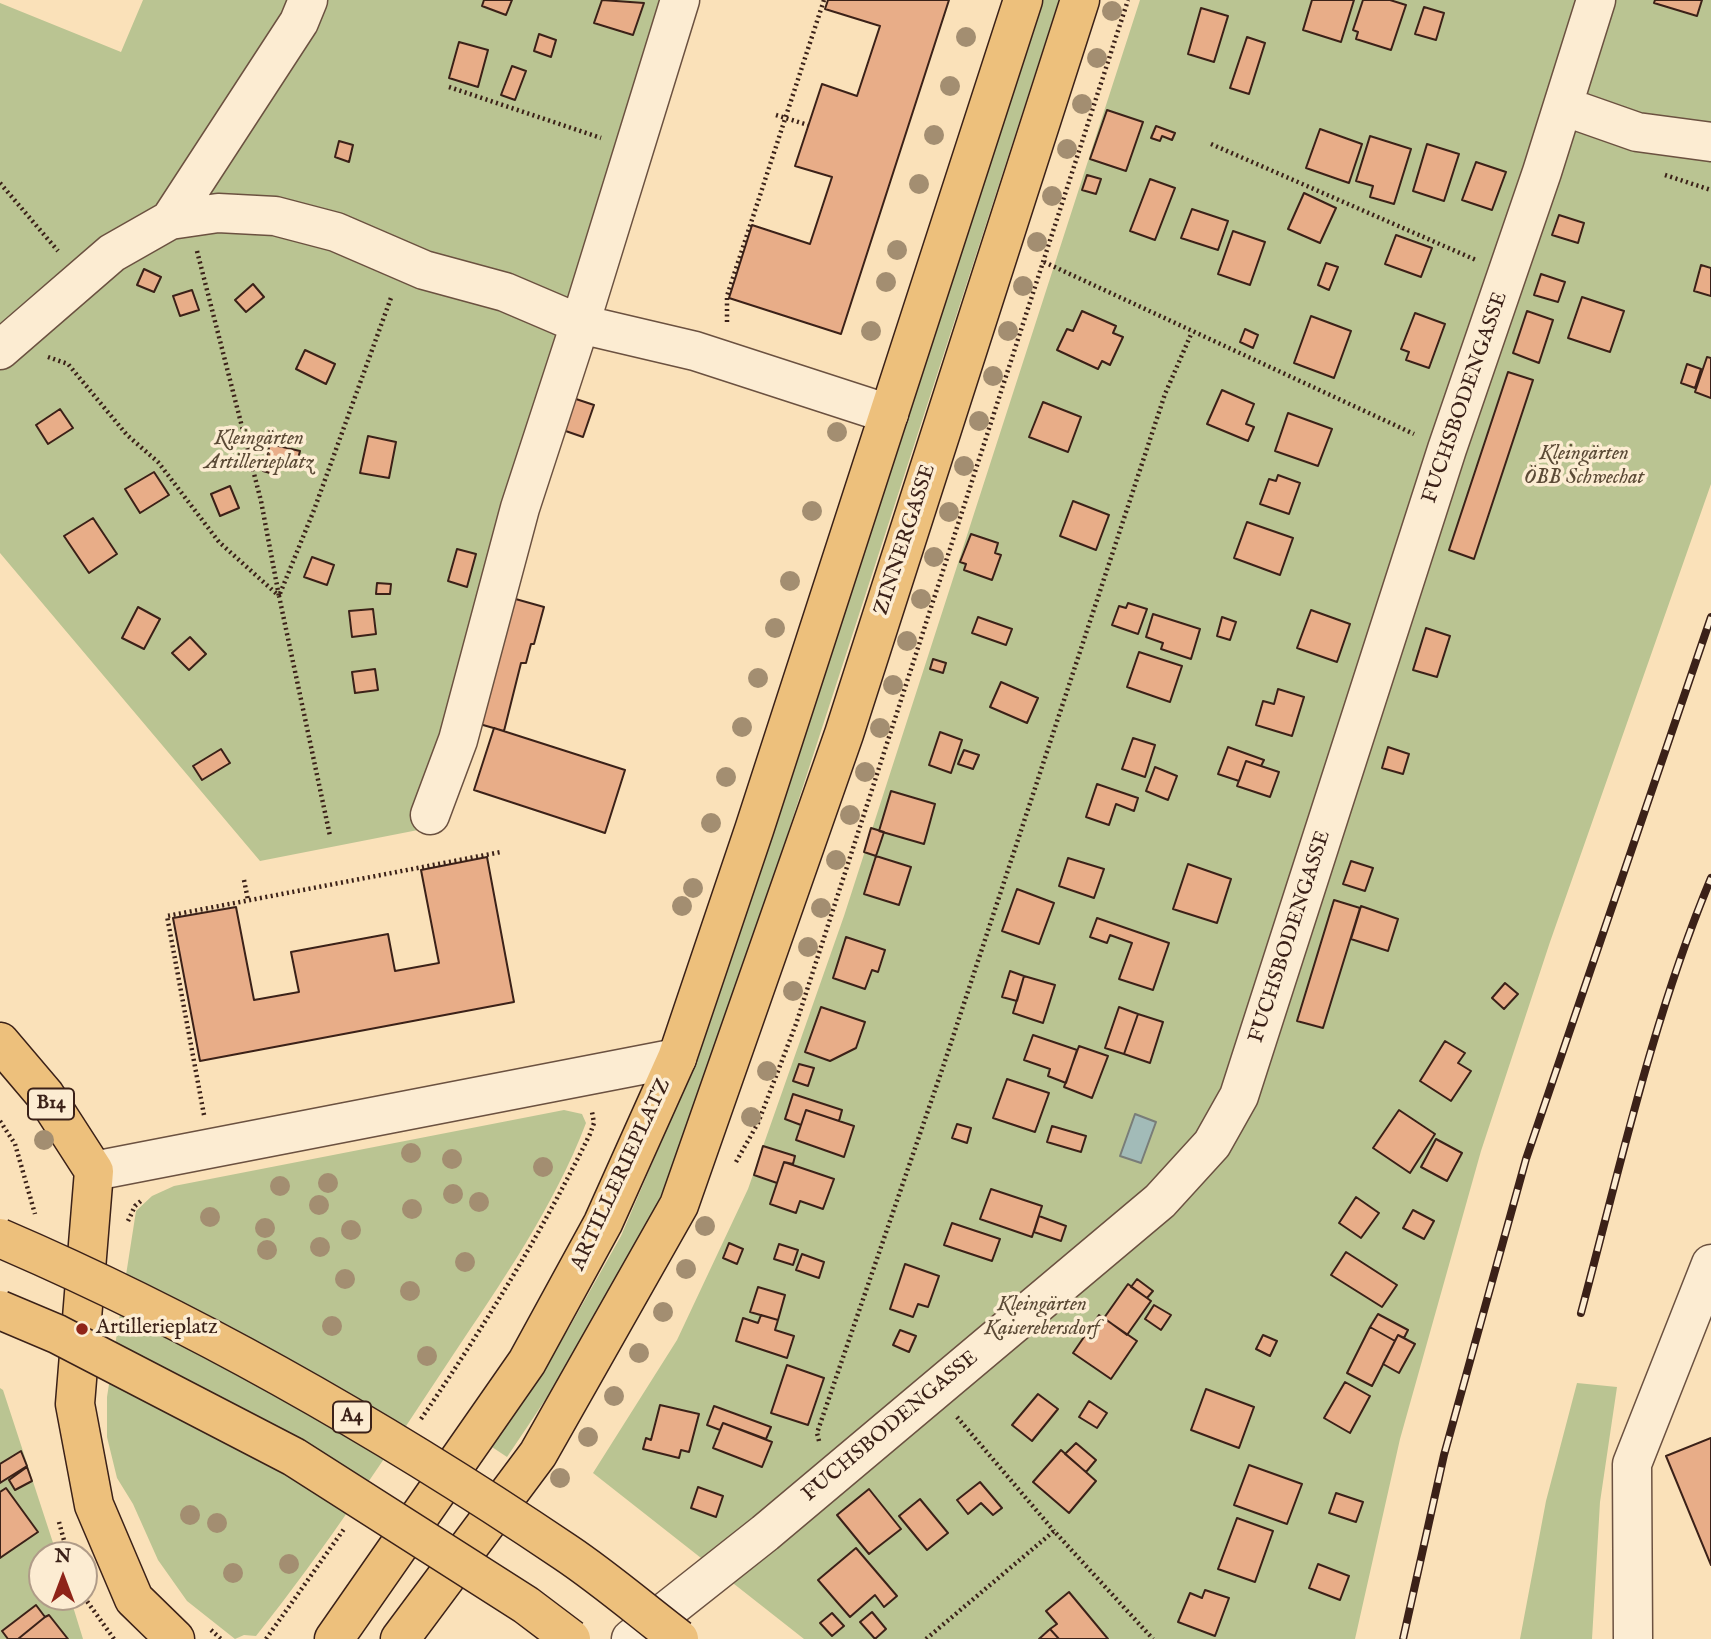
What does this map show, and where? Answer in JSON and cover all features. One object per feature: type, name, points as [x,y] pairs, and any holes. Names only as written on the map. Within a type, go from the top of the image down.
[{"type":"main road","points":[[677,1058],[1023,0]]},
{"type":"main road","name":"ZINNERGASSE","points":[[400,1639],[538,1454],[679,1205],[844,734],[1080,0]]},
{"type":"main road","name":"B14","points":[[0,1042],[45,1095],[94,1171]]},
{"type":"main road","name":"ARTILLERIEPLATZ","points":[[334,1639],[527,1362],[603,1223],[677,1058]]},
{"type":"main road","points":[[94,1171],[75,1404],[94,1505],[134,1599],[189,1630]]},
{"type":"main road","name":"A4","points":[[0,1238],[83,1274],[326,1401],[566,1553],[679,1639]]},
{"type":"main road","points":[[0,1310],[57,1334],[294,1457],[526,1605],[571,1639]]},
{"type":"street","points":[[170,220],[299,22],[308,0]]},
{"type":"street","points":[[430,815],[458,740],[520,508],[680,0]]},
{"type":"street","name":"FUCHSBODENGASSE","points":[[631,1639],[833,1476],[1160,1201],[1212,1144],[1239,1096],[1447,449],[1597,0]]},
{"type":"street","points":[[1563,106],[1637,132],[1711,142]]},
{"type":"street","points":[[7,344],[112,253],[170,220],[218,213],[275,216],[336,232],[403,262],[505,292],[580,324],[730,363],[889,414]]},
{"type":"street","name":"ARTILLERIEPLATZ","points":[[94,1171],[677,1058]]},
{"type":"street","points":[[1633,1639],[1632,1464],[1711,1264]]},
{"type":"path","points":[[730,363],[736,345],[727,325],[727,296],[824,0]]},
{"type":"path","points":[[449,87],[632,146]]},
{"type":"path","points":[[776,115],[808,125]]},
{"type":"path","points":[[1211,144],[1507,275]]},
{"type":"path","points":[[0,183],[81,279]]},
{"type":"path","points":[[170,220],[194,240],[261,501],[330,835]]},
{"type":"path","points":[[279,596],[314,510],[403,262]]},
{"type":"path","points":[[1044,262],[1447,449]]},
{"type":"path","points":[[833,1476],[820,1451],[817,1433],[944,1064],[1165,394],[1192,332]]},
{"type":"path","points":[[7,344],[28,355],[55,358],[68,364],[127,435],[158,462],[219,542],[279,596]]},
{"type":"path","points":[[210,1148],[167,916],[500,852]]},
{"type":"path","points":[[244,880],[248,900]]},
{"type":"path","points":[[419,1421],[490,1316],[560,1196],[594,1123],[593,1113],[582,1108]]},
{"type":"path","points":[[126,1232],[135,1206],[151,1194]]},
{"type":"path","points":[[934,1390],[1054,1531],[1153,1639]]},
{"type":"path","points":[[266,1639],[348,1522]]},
{"type":"path","points":[[926,1639],[1054,1531]]},
{"type":"path","points":[[189,1630],[221,1639]]},
{"type":"green space","name":"Kleingärten Artillerieplatz","points":[[143,0],[663,0],[418,830],[260,861],[0,553],[0,3],[121,52]]},
{"type":"green space","points":[[1042,0],[1059,0],[738,986],[696,1107],[661,1196],[632,1255],[581,1343],[507,1457],[492,1447],[569,1328],[621,1236],[699,1054]]},
{"type":"green space","name":"Kleingärten Kaiserebersdorf","points":[[1140,0],[1711,0],[1711,484],[1550,942],[1481,1151],[1400,1439],[1355,1639],[804,1639],[593,1473],[677,1340],[748,1189],[844,916]]},
{"type":"green space","points":[[564,1110],[582,1114],[586,1123],[558,1185],[507,1273],[381,1464],[307,1569],[256,1636],[244,1635],[235,1639],[187,1601],[158,1560],[133,1504],[117,1478],[107,1437],[107,1397],[136,1211],[152,1196],[174,1186]]},
{"type":"green space","points":[[1577,1383],[1617,1387],[1600,1502],[1592,1639],[1520,1639],[1546,1501]]},
{"type":"green space","points":[[0,1388],[3,1390],[52,1541],[28,1541],[28,1611],[74,1611],[83,1639],[0,1639]]},
{"type":"water","points":[[1135,1114],[1156,1122],[1141,1163],[1120,1156]]},
{"type":"building","points":[[484,0],[512,0],[506,15],[482,6]]},
{"type":"building","points":[[602,0],[644,3],[633,35],[594,23]]},
{"type":"building","points":[[828,0],[949,0],[841,334],[729,298],[752,225],[810,244],[832,177],[795,166],[822,84],[857,96],[880,26],[825,9]]},
{"type":"building","points":[[1312,0],[1354,0],[1341,42],[1303,30]]},
{"type":"building","points":[[1363,0],[1390,0],[1406,5],[1391,50],[1356,39],[1358,32],[1353,30]]},
{"type":"building","points":[[1655,0],[1702,0],[1697,16],[1654,3]]},
{"type":"building","points":[[1424,7],[1444,13],[1436,40],[1415,34]]},
{"type":"building","points":[[1201,8],[1228,16],[1214,62],[1188,54]]},
{"type":"building","points":[[539,34],[556,40],[551,57],[534,51]]},
{"type":"building","points":[[1247,37],[1265,43],[1249,94],[1230,88]]},
{"type":"building","points":[[459,42],[488,50],[478,87],[449,78]]},
{"type":"building","points":[[512,66],[526,71],[515,100],[501,95]]},
{"type":"building","points":[[1107,110],[1143,122],[1126,171],[1090,159]]},
{"type":"building","points":[[1156,126],[1175,133],[1172,140],[1162,136],[1160,141],[1151,138]]},
{"type":"building","points":[[1320,129],[1362,144],[1349,183],[1306,168]]},
{"type":"building","points":[[1370,136],[1411,149],[1394,204],[1370,197],[1373,186],[1356,181]]},
{"type":"building","points":[[339,141],[353,145],[349,162],[335,157]]},
{"type":"building","points":[[1427,144],[1459,154],[1444,201],[1413,191]]},
{"type":"building","points":[[1476,162],[1506,172],[1492,210],[1462,200]]},
{"type":"building","points":[[1087,175],[1101,179],[1096,194],[1082,190]]},
{"type":"building","points":[[1150,179],[1175,188],[1155,240],[1130,231]]},
{"type":"building","points":[[1304,193],[1336,208],[1320,243],[1288,229]]},
{"type":"building","points":[[1192,209],[1228,221],[1218,250],[1181,238]]},
{"type":"building","points":[[1559,215],[1584,223],[1578,243],[1552,235]]},
{"type":"building","points":[[1233,231],[1265,242],[1250,285],[1218,274]]},
{"type":"building","points":[[1396,235],[1432,248],[1421,277],[1385,264]]},
{"type":"building","points":[[1326,263],[1338,267],[1329,290],[1318,285]]},
{"type":"building","points":[[1701,265],[1711,268],[1711,296],[1694,291]]},
{"type":"building","points":[[144,269],[161,277],[154,292],[137,285]]},
{"type":"building","points":[[1541,274],[1565,282],[1558,302],[1534,295]]},
{"type":"building","points":[[253,284],[264,297],[246,312],[235,300]]},
{"type":"building","points":[[192,290],[199,310],[180,316],[173,296]]},
{"type":"building","points":[[1582,297],[1624,311],[1610,352],[1568,338]]},
{"type":"building","points":[[1082,311],[1116,326],[1113,333],[1123,337],[1110,365],[1102,361],[1098,369],[1057,350],[1067,329],[1073,331]]},
{"type":"building","points":[[1527,311],[1553,320],[1539,363],[1513,353]]},
{"type":"building","points":[[1415,313],[1445,324],[1429,368],[1406,360],[1409,352],[1401,349]]},
{"type":"building","points":[[1311,316],[1351,331],[1334,378],[1294,363]]},
{"type":"building","points":[[1245,329],[1258,335],[1253,348],[1240,342]]},
{"type":"building","points":[[305,350],[335,364],[326,384],[296,369]]},
{"type":"building","points":[[1707,357],[1711,358],[1711,398],[1695,392]]},
{"type":"building","points":[[1687,364],[1701,369],[1695,388],[1681,383]]},
{"type":"building","points":[[1508,372],[1533,380],[1474,559],[1449,550]]},
{"type":"building","points":[[1222,390],[1254,404],[1246,424],[1254,427],[1248,441],[1207,424]]},
{"type":"building","points":[[564,395],[594,405],[583,437],[554,427]]},
{"type":"building","points":[[1043,402],[1081,417],[1068,452],[1029,437]]},
{"type":"building","points":[[60,409],[73,428],[48,444],[36,425]]},
{"type":"building","points":[[1288,413],[1332,429],[1318,466],[1275,451]]},
{"type":"building","points":[[368,436],[396,442],[389,478],[360,473]]},
{"type":"building","points":[[270,444],[300,451],[296,467],[280,464],[277,475],[263,471]]},
{"type":"building","points":[[154,472],[169,495],[140,513],[125,489]]},
{"type":"building","points":[[1278,475],[1300,483],[1289,514],[1260,504],[1269,479],[1276,481]]},
{"type":"building","points":[[230,486],[239,508],[220,516],[211,494]]},
{"type":"building","points":[[1073,501],[1109,515],[1096,550],[1060,536]]},
{"type":"building","points":[[93,518],[117,554],[89,573],[64,536]]},
{"type":"building","points":[[1247,522],[1293,538],[1280,575],[1234,558]]},
{"type":"building","points":[[971,534],[998,543],[995,553],[1001,555],[992,580],[964,570],[966,564],[960,562]]},
{"type":"building","points":[[457,549],[476,554],[467,587],[448,581]]},
{"type":"building","points":[[312,557],[334,565],[327,585],[304,577]]},
{"type":"building","points":[[377,583],[391,584],[390,594],[376,594]]},
{"type":"building","points":[[512,598],[544,607],[534,644],[531,644],[526,663],[521,663],[504,731],[476,723]]},
{"type":"building","points":[[1128,603],[1147,609],[1138,634],[1112,625],[1119,606],[1126,608]]},
{"type":"building","points":[[138,607],[160,619],[144,649],[122,638]]},
{"type":"building","points":[[373,609],[376,634],[352,637],[349,611]]},
{"type":"building","points":[[1311,610],[1350,624],[1337,662],[1297,648]]},
{"type":"building","points":[[1153,614],[1200,629],[1191,659],[1161,649],[1163,643],[1146,637]]},
{"type":"building","points":[[978,617],[1012,629],[1006,645],[972,633]]},
{"type":"building","points":[[1222,617],[1236,622],[1230,640],[1217,636]]},
{"type":"building","points":[[1426,628],[1450,636],[1437,677],[1413,670]]},
{"type":"building","points":[[190,637],[206,654],[189,670],[172,653]]},
{"type":"building","points":[[1139,652],[1182,666],[1170,702],[1127,687]]},
{"type":"building","points":[[933,659],[946,663],[943,673],[930,669]]},
{"type":"building","points":[[375,669],[378,690],[355,693],[352,672]]},
{"type":"building","points":[[1001,682],[1038,698],[1027,723],[990,707]]},
{"type":"building","points":[[1278,689],[1304,697],[1292,736],[1256,725],[1263,701],[1274,704]]},
{"type":"building","points":[[494,728],[625,770],[605,833],[474,790]]},
{"type":"building","points":[[940,732],[962,740],[951,773],[929,765]]},
{"type":"building","points":[[1133,738],[1155,745],[1145,777],[1122,769]]},
{"type":"building","points":[[1228,747],[1264,760],[1261,766],[1246,761],[1239,781],[1218,774]]},
{"type":"building","points":[[1388,747],[1409,754],[1403,774],[1382,768]]},
{"type":"building","points":[[221,749],[230,763],[202,780],[193,766]]},
{"type":"building","points":[[964,750],[979,755],[973,769],[958,764]]},
{"type":"building","points":[[1246,761],[1279,772],[1270,797],[1237,786]]},
{"type":"building","points":[[1155,767],[1177,776],[1168,800],[1146,791]]},
{"type":"building","points":[[1097,784],[1138,798],[1134,811],[1116,804],[1109,825],[1086,817]]},
{"type":"building","points":[[891,791],[935,804],[924,844],[879,831]]},
{"type":"building","points":[[871,828],[884,832],[876,856],[864,852]]},
{"type":"building","points":[[876,856],[911,867],[899,905],[864,894]]},
{"type":"building","points":[[487,857],[514,1002],[200,1061],[173,918],[236,907],[254,1000],[299,992],[291,952],[388,934],[395,971],[439,963],[421,870]]},
{"type":"building","points":[[1068,858],[1104,869],[1094,898],[1059,886]]},
{"type":"building","points":[[1351,861],[1373,868],[1365,891],[1343,884]]},
{"type":"building","points":[[1188,864],[1231,879],[1217,923],[1173,909]]},
{"type":"building","points":[[1017,889],[1054,903],[1039,944],[1002,931]]},
{"type":"building","points":[[1334,900],[1360,908],[1323,1028],[1297,1021]]},
{"type":"building","points":[[1361,906],[1398,919],[1388,951],[1351,939]]},
{"type":"building","points":[[1097,918],[1169,943],[1153,990],[1119,979],[1132,943],[1110,935],[1107,943],[1090,937]]},
{"type":"building","points":[[846,937],[885,950],[878,972],[872,970],[865,989],[833,978]]},
{"type":"building","points":[[1010,971],[1024,976],[1017,1001],[1002,997]]},
{"type":"building","points":[[1024,976],[1055,985],[1043,1023],[1013,1013]]},
{"type":"building","points":[[1505,983],[1518,994],[1504,1009],[1492,998]]},
{"type":"building","points":[[821,1007],[865,1022],[856,1048],[830,1061],[805,1052]]},
{"type":"building","points":[[1119,1007],[1138,1014],[1124,1054],[1105,1048]]},
{"type":"building","points":[[1138,1014],[1163,1022],[1150,1063],[1124,1054]]},
{"type":"building","points":[[1033,1035],[1077,1050],[1066,1083],[1048,1076],[1050,1069],[1024,1060]]},
{"type":"building","points":[[1445,1041],[1465,1053],[1458,1063],[1471,1071],[1451,1101],[1420,1081]]},
{"type":"building","points":[[1079,1046],[1108,1056],[1092,1098],[1064,1087]]},
{"type":"building","points":[[799,1064],[814,1068],[808,1086],[793,1081]]},
{"type":"building","points":[[1007,1079],[1049,1093],[1035,1132],[993,1118]]},
{"type":"building","points":[[793,1094],[842,1110],[839,1121],[806,1110],[801,1125],[785,1119]]},
{"type":"building","points":[[806,1110],[854,1126],[844,1157],[796,1140]]},
{"type":"building","points":[[1399,1110],[1435,1134],[1410,1173],[1373,1148]]},
{"type":"building","points":[[957,1124],[971,1128],[967,1143],[952,1138]]},
{"type":"building","points":[[1052,1126],[1086,1136],[1081,1152],[1047,1142]]},
{"type":"building","points":[[1436,1139],[1462,1153],[1447,1181],[1421,1167]]},
{"type":"building","points":[[763,1146],[795,1156],[793,1164],[784,1162],[777,1183],[754,1175]]},
{"type":"building","points":[[784,1162],[834,1179],[823,1209],[800,1201],[796,1213],[770,1204]]},
{"type":"building","points":[[991,1189],[1042,1206],[1032,1237],[980,1219]]},
{"type":"building","points":[[1356,1197],[1379,1213],[1361,1238],[1339,1223]]},
{"type":"building","points":[[1413,1210],[1434,1221],[1424,1239],[1403,1228]]},
{"type":"building","points":[[1039,1216],[1066,1226],[1061,1241],[1034,1232]]},
{"type":"building","points":[[952,1223],[1000,1239],[992,1261],[944,1245]]},
{"type":"building","points":[[729,1243],[743,1249],[737,1264],[723,1258]]},
{"type":"building","points":[[779,1244],[798,1250],[793,1265],[774,1259]]},
{"type":"building","points":[[1346,1252],[1397,1285],[1382,1307],[1331,1275]]},
{"type":"building","points":[[802,1254],[824,1262],[819,1278],[796,1270]]},
{"type":"building","points":[[905,1264],[939,1276],[928,1307],[918,1304],[913,1317],[890,1309]]},
{"type":"building","points":[[1137,1279],[1153,1291],[1147,1298],[1131,1287]]},
{"type":"building","points":[[1128,1284],[1151,1301],[1127,1335],[1104,1318]]},
{"type":"building","points":[[758,1287],[785,1295],[778,1320],[750,1312]]},
{"type":"building","points":[[1154,1305],[1171,1315],[1161,1330],[1145,1319]]},
{"type":"building","points":[[1378,1314],[1408,1330],[1404,1338],[1398,1335],[1395,1341],[1370,1327]]},
{"type":"building","points":[[761,1315],[778,1320],[775,1330],[794,1336],[787,1358],[736,1341],[743,1318],[758,1323]]},
{"type":"building","points":[[1099,1315],[1137,1341],[1111,1379],[1073,1353]]},
{"type":"building","points":[[1370,1327],[1395,1341],[1372,1386],[1347,1373]]},
{"type":"building","points":[[900,1330],[916,1336],[909,1352],[893,1345]]},
{"type":"building","points":[[1263,1335],[1277,1341],[1270,1356],[1256,1349]]},
{"type":"building","points":[[1398,1335],[1415,1344],[1399,1373],[1383,1364]]},
{"type":"building","points":[[787,1365],[824,1378],[808,1425],[771,1413]]},
{"type":"building","points":[[1345,1382],[1370,1396],[1350,1433],[1324,1418]]},
{"type":"building","points":[[1206,1389],[1254,1407],[1239,1448],[1191,1430]]},
{"type":"building","points":[[1038,1394],[1058,1409],[1032,1441],[1012,1425]]},
{"type":"building","points":[[1089,1401],[1107,1413],[1097,1428],[1079,1417]]},
{"type":"building","points":[[660,1405],[699,1414],[689,1452],[681,1450],[679,1458],[643,1449],[646,1438],[651,1440]]},
{"type":"building","points":[[714,1406],[771,1427],[766,1439],[723,1423],[720,1430],[707,1425]]},
{"type":"building","points":[[723,1423],[772,1442],[762,1467],[713,1448]]},
{"type":"building","points":[[1711,1438],[1711,1565],[1666,1456]]},
{"type":"building","points":[[1076,1443],[1096,1460],[1086,1472],[1065,1454]]},
{"type":"building","points":[[1061,1450],[1096,1481],[1069,1513],[1033,1482]]},
{"type":"building","points":[[21,1451],[27,1466],[0,1483],[0,1464]]},
{"type":"building","points":[[1249,1465],[1302,1484],[1287,1524],[1234,1505]]},
{"type":"building","points":[[27,1467],[32,1481],[15,1490],[9,1480]]},
{"type":"building","points":[[980,1482],[1002,1508],[993,1515],[981,1503],[968,1514],[957,1500]]},
{"type":"building","points":[[698,1487],[723,1496],[716,1517],[691,1508]]},
{"type":"building","points":[[6,1488],[38,1532],[0,1558],[0,1492]]},
{"type":"building","points":[[869,1489],[901,1529],[869,1554],[837,1515]]},
{"type":"building","points":[[1336,1493],[1363,1502],[1356,1522],[1329,1513]]},
{"type":"building","points":[[920,1499],[948,1533],[927,1550],[899,1516]]},
{"type":"building","points":[[1237,1518],[1273,1531],[1255,1582],[1218,1569]]},
{"type":"building","points":[[856,1548],[897,1596],[884,1607],[875,1595],[850,1617],[818,1580]]},
{"type":"building","points":[[1318,1564],[1349,1576],[1340,1600],[1309,1588]]},
{"type":"building","points":[[1205,1590],[1229,1598],[1215,1636],[1178,1622],[1190,1593],[1202,1598]]},
{"type":"building","points":[[1069,1592],[1108,1639],[1059,1639],[1050,1629],[1057,1624],[1046,1611]]},
{"type":"building","points":[[28,1611],[40,1611],[45,1617],[18,1639],[8,1639],[2,1631]]},
{"type":"building","points":[[872,1612],[886,1629],[875,1639],[860,1622]]},
{"type":"building","points":[[832,1613],[844,1626],[832,1636],[820,1623]]},
{"type":"building","points":[[49,1615],[68,1639],[18,1639],[45,1617]]},
{"type":"building","points":[[1050,1629],[1059,1639],[1039,1639]]},
{"type":"railway","points":[[1403,1639],[1444,1455],[1526,1159],[1711,617]]},
{"type":"railway","points":[[1581,1313],[1655,1038],[1690,931],[1711,878]]},
{"type":"place","name":"Artillerieplatz","points":[[82,1329]]},
{"type":"park label","name":"Kleingärten ÖBB Schwechat","points":[[1584,467]]}]
